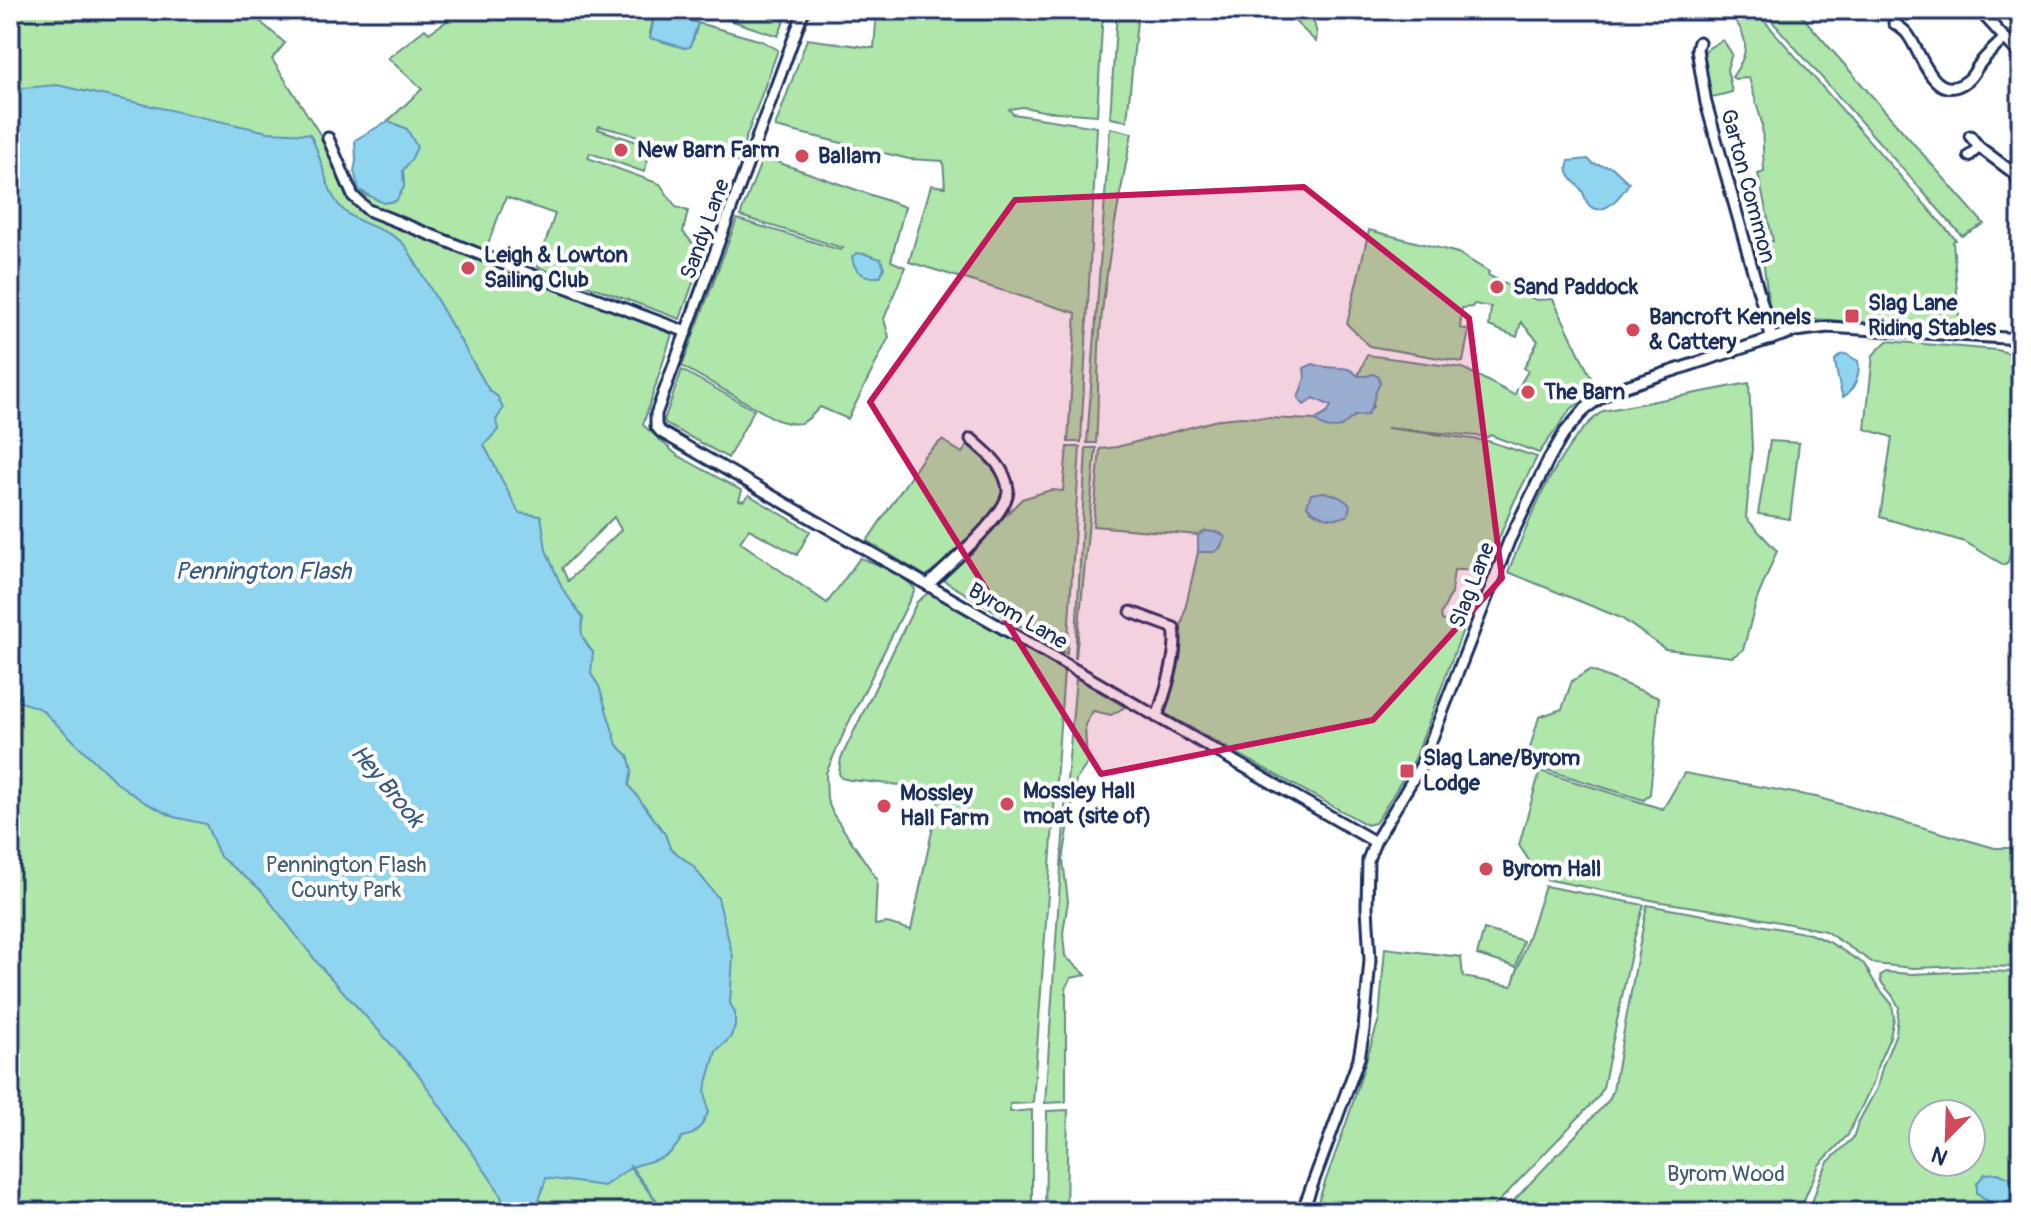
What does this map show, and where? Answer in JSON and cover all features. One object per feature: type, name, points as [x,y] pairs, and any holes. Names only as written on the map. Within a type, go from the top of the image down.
[{"type":"street","name":"Sandy Lane","points":[[656,414],[804,10]]},
{"type":"street","points":[[1979,10],[2021,56]]},
{"type":"street","points":[[1893,22],[1911,38],[1930,76],[1938,83],[1949,86],[1969,80],[1980,63],[2005,38]]},
{"type":"street","name":"Garton Common","points":[[1699,42],[1697,49],[1706,103],[1772,339]]},
{"type":"street","points":[[1970,136],[1979,147],[2018,170],[2021,188]]},
{"type":"street","points":[[328,138],[353,196],[368,210],[687,332]]},
{"type":"street","points":[[1969,156],[1979,147]]},
{"type":"street","name":"Slag Lane","points":[[1301,1212],[1359,1058],[1370,960],[1368,860],[1375,842],[1422,764],[1509,541],[1565,432],[1586,408],[1620,388],[1795,331],[1828,327],[2021,339]]},
{"type":"street","name":"Byrom Lane","points":[[656,414],[656,426],[661,432],[1375,842]]},
{"type":"street","points":[[928,585],[991,523],[1006,503],[1008,491],[1004,475],[995,461],[971,439]]},
{"type":"street","points":[[1131,612],[1174,628],[1176,636],[1170,673],[1157,717]]},
{"type":"highlighted area","points":[[1304,187],[1469,318],[1502,578],[1373,720],[1101,774],[870,402],[1015,200]]},
{"type":"green space","name":"Pennington Flash County Park","points":[[10,10],[247,10],[285,43],[272,59],[321,136],[346,196],[365,215],[672,334],[643,425],[677,455],[742,491],[739,500],[743,501],[749,495],[810,531],[797,555],[749,529],[740,542],[827,603],[860,558],[898,575],[915,589],[826,773],[827,799],[833,814],[877,879],[875,925],[887,923],[911,930],[941,789],[850,780],[841,778],[839,773],[841,758],[917,602],[929,592],[1064,671],[1033,1103],[1010,1104],[1010,1112],[1032,1110],[1032,1212],[10,1212]],"holes":[[[614,517],[621,530],[568,581],[562,568]]]},
{"type":"green space","points":[[463,10],[480,17],[486,10],[653,10],[651,38],[685,48],[693,40],[698,23],[762,41],[778,50],[737,162],[599,126],[598,129],[652,147],[644,172],[590,153],[588,158],[660,184],[676,207],[688,211],[683,232],[703,255],[680,319],[537,267],[555,214],[506,197],[486,249],[480,250],[369,205],[362,199],[359,190],[367,196],[404,187],[403,170],[411,160],[407,129],[388,121],[422,89],[388,58],[425,29],[429,33]]},
{"type":"green space","points":[[699,10],[789,10],[778,36]]},
{"type":"green space","points":[[877,10],[1103,10],[1097,115],[1023,107],[1009,109],[1013,114],[1097,127],[1081,442],[1068,442],[1076,313],[909,262],[931,185],[945,187],[943,161],[909,159],[775,127],[807,39],[874,48]]},
{"type":"green space","points":[[1117,10],[1138,10],[1127,121],[1110,118]]},
{"type":"green space","points":[[1283,10],[1311,10],[1316,42]]},
{"type":"green space","points":[[1737,10],[1755,10],[1956,240],[1953,241],[1960,329],[1812,319],[1775,328],[1761,244],[1773,241],[1758,174],[1764,172],[1762,123],[1749,78],[1732,77],[1745,48],[1743,35],[1735,20]]},
{"type":"green space","points":[[1762,10],[1819,10],[1801,15],[1984,224],[1962,236]]},
{"type":"green space","points":[[1723,40],[1732,54],[1727,69],[1732,92],[1709,98],[1703,55]]},
{"type":"green space","points":[[1110,128],[1132,133],[1103,308],[1096,443],[1087,443]]},
{"type":"green space","points":[[763,157],[905,207],[891,261],[905,267],[884,319],[889,337],[848,419],[820,407],[801,423],[777,420],[682,366],[737,219],[840,250],[843,248],[740,216]]},
{"type":"green space","points":[[1369,230],[1458,253],[1489,272],[1488,275],[1536,300],[1553,299],[1597,390],[1571,409],[1539,453],[1490,435],[1387,428],[1488,441],[1537,457],[1514,502],[1486,570],[1454,570],[1451,594],[1441,614],[1442,620],[1464,627],[1415,759],[1375,823],[1367,825],[1164,713],[1181,650],[1181,627],[1198,552],[1206,552],[1220,533],[1206,531],[1198,535],[1093,526],[1100,449],[1221,419],[1241,417],[1345,423],[1373,407],[1373,395],[1380,383],[1367,376],[1358,376],[1367,355],[1463,368],[1514,395],[1528,371],[1524,368],[1538,341],[1521,322],[1517,337],[1489,326],[1491,307],[1474,304],[1462,308],[1460,328],[1469,330],[1463,362],[1369,346],[1347,324]]},
{"type":"green space","points":[[1887,341],[1997,350],[2021,356],[2021,580],[2011,571],[2020,535],[2015,533],[2008,562],[2004,565],[1965,542],[1880,517],[1892,437],[1865,429],[1873,355]]},
{"type":"green space","points":[[682,370],[754,410],[728,458],[666,424],[664,420]]},
{"type":"green space","points":[[1749,383],[1752,448],[1746,518],[1777,551],[1757,599],[1743,650],[1732,657],[1665,649],[1621,618],[1508,572],[1546,484],[1572,442],[1603,411]]},
{"type":"green space","points":[[942,440],[962,453],[968,444],[981,452],[998,473],[1003,495],[1000,505],[986,524],[926,576],[867,541],[925,455]]},
{"type":"green space","points":[[1770,441],[1799,443],[1790,519],[1758,514]]},
{"type":"green space","points":[[1067,447],[1080,447],[1067,654],[941,579],[1022,499],[1051,490],[1063,491]]},
{"type":"green space","points":[[1086,448],[1096,448],[1075,658]]},
{"type":"green space","points":[[1590,670],[1659,698],[1650,794],[1644,800],[1544,769],[1527,758],[1539,717],[1562,709],[1572,681]]},
{"type":"green space","points":[[1076,678],[1125,707],[1111,715],[1093,711],[1085,725],[1087,764],[1076,780],[1063,860],[1068,901],[1063,933],[1065,956],[1086,975],[1071,978],[1066,987],[1066,1102],[1045,1103],[1066,793]]},
{"type":"green space","points":[[1540,771],[1663,809],[1684,773],[1816,797],[1995,848],[2021,848],[2021,967],[1913,968],[1875,964],[1825,931],[1545,879],[1535,870],[1519,845]]},
{"type":"green space","points":[[1545,886],[1644,905],[1599,1096],[1489,1212],[1344,1212],[1318,1202],[1379,1019],[1385,948],[1461,957],[1463,977],[1512,986]]},
{"type":"green space","name":"Byrom Wood","points":[[1647,905],[1810,934],[1864,964],[1892,1004],[1894,1018],[1890,1037],[1874,1081],[1848,1135],[1819,1165],[1802,1212],[1503,1212],[1609,1100]]},
{"type":"green space","points":[[1484,929],[1523,941],[1516,967],[1477,955]]},
{"type":"green space","points":[[1885,972],[2021,972],[2021,1212],[1809,1212],[1828,1162],[1853,1138],[1877,1088],[1896,1033],[1899,1007],[1881,982],[1880,976]]},
{"type":"green space","points":[[1068,1110],[1066,1212],[1045,1212],[1047,1111]]},
{"type":"water","points":[[655,11],[698,23],[690,47],[650,38]]},
{"type":"water","name":"Pennington Flash","points":[[10,83],[23,88],[57,85],[268,132],[310,134],[329,188],[338,204],[345,212],[391,235],[407,248],[503,409],[496,420],[498,430],[484,445],[519,513],[541,516],[546,550],[562,588],[583,618],[583,636],[593,652],[591,674],[599,686],[617,745],[628,755],[632,770],[629,785],[665,834],[670,848],[693,866],[718,898],[733,957],[730,1003],[735,1013],[735,1027],[730,1038],[716,1051],[705,1090],[708,1113],[701,1126],[693,1134],[682,1137],[667,1155],[632,1167],[604,1186],[546,1178],[538,1204],[543,1212],[508,1212],[498,1190],[418,1074],[320,966],[261,890],[220,857],[206,824],[174,817],[144,802],[117,783],[41,709],[21,702],[10,690]]},
{"type":"water","points":[[388,121],[407,129],[417,147],[403,170],[404,187],[396,201],[383,203],[359,190],[354,171],[355,140]]},
{"type":"water","points":[[1588,159],[1593,164],[1612,167],[1629,183],[1612,203],[1601,209],[1589,205],[1568,173],[1569,161]]},
{"type":"water","points":[[857,253],[881,259],[884,268],[880,277],[870,277],[858,271],[852,257]]},
{"type":"water","points":[[1846,354],[1858,361],[1858,371],[1856,381],[1843,397],[1835,360]]},
{"type":"water","points":[[1313,364],[1347,369],[1358,376],[1373,374],[1379,377],[1380,383],[1367,415],[1354,416],[1337,428],[1324,426],[1315,420],[1327,413],[1331,406],[1314,398],[1304,405],[1298,398],[1305,378],[1304,368]]},
{"type":"water","points":[[1324,492],[1338,496],[1350,505],[1348,515],[1326,517],[1307,506],[1311,494]]},
{"type":"water","points":[[1206,531],[1225,537],[1220,548],[1214,552],[1198,552],[1198,535]]},
{"type":"water","points":[[1998,1173],[2020,1186],[2016,1198],[2006,1207],[1988,1201],[1977,1193],[1977,1183],[1981,1178],[1987,1178],[1987,1174]]},
{"type":"waterway","name":"Hey Brook","points":[[630,1166],[668,1212]]},
{"type":"place","name":"New Barn Farm","points":[[621,150]]},
{"type":"place","name":"Ballam","points":[[802,156]]},
{"type":"place","name":"Leigh & Lowton Sailing Club","points":[[468,268]]},
{"type":"place","name":"Sand Paddock","points":[[1497,287]]},
{"type":"place","name":"Slag Lane Riding Stables","points":[[1852,316]]},
{"type":"place","name":"Bancroft Kennels & Cattery","points":[[1633,330]]},
{"type":"place","name":"The Barn","points":[[1528,392]]},
{"type":"place","name":"Slag Lane/Byrom Lodge","points":[[1407,771]]},
{"type":"place","name":"Mossley Hall moat (site of)","points":[[1007,804]]},
{"type":"place","name":"Mossley Hall Farm","points":[[884,806]]},
{"type":"place","name":"Byrom Hall","points":[[1486,869]]}]
